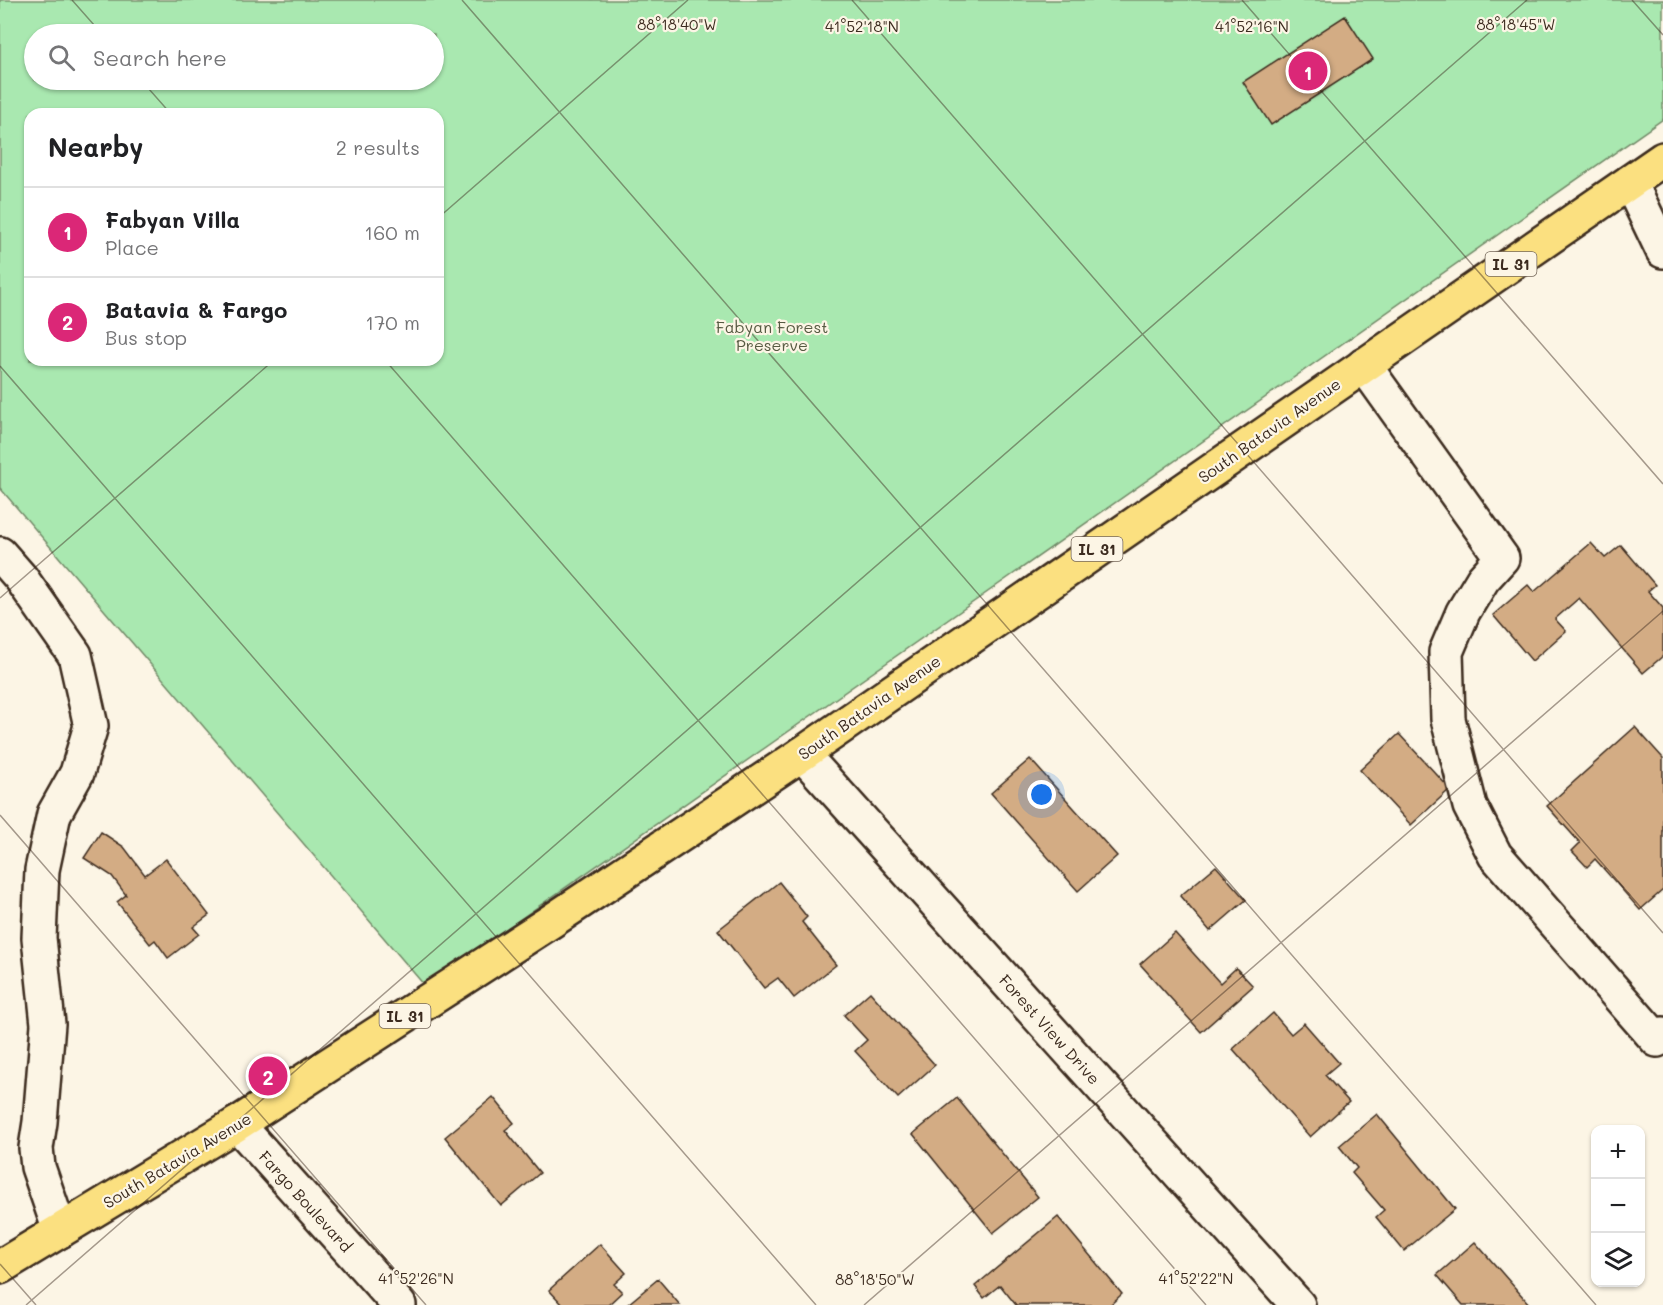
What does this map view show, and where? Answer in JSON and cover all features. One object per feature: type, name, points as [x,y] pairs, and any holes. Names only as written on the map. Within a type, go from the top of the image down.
[{"type":"main road","name":"South Batavia Avenue","points":[[0,1268],[237,1124],[458,983],[802,754],[1663,159]]},
{"type":"street","points":[[1630,182],[1663,251]]},
{"type":"street","points":[[1364,365],[1502,558],[1483,579],[1473,595],[1446,652],[1448,719],[1470,806],[1495,855],[1657,1040],[1663,1034]]},
{"type":"street","points":[[0,554],[21,578],[75,655],[91,726],[77,773],[54,814],[42,870],[39,938],[48,1024],[36,1148],[38,1167],[60,1231]]},
{"type":"street","name":"Forest View Drive","points":[[802,754],[1298,1305]]},
{"type":"street","name":"Fargo Boulevard","points":[[237,1124],[399,1305]]},
{"type":"green space","name":"Fabyan Forest Preserve","points":[[0,0],[1663,0],[1663,119],[425,986],[0,488]]},
{"type":"building","points":[[1345,16],[1373,59],[1271,125],[1243,82]]},
{"type":"building","points":[[1591,543],[1605,558],[1621,545],[1655,585],[1648,591],[1663,608],[1663,656],[1643,673],[1579,598],[1555,619],[1566,631],[1532,661],[1493,615],[1528,585],[1534,592]]},
{"type":"building","points":[[1635,727],[1663,758],[1663,890],[1640,910],[1595,859],[1587,867],[1572,851],[1580,843],[1547,806]]},
{"type":"building","points":[[1399,734],[1450,789],[1411,825],[1360,770]]},
{"type":"building","points":[[1030,759],[1117,856],[1078,891],[991,793]]},
{"type":"building","points":[[101,832],[124,847],[145,875],[166,859],[209,915],[193,927],[199,934],[168,958],[155,940],[150,944],[117,902],[126,895],[112,876],[84,858]]},
{"type":"building","points":[[1216,866],[1246,900],[1210,931],[1180,896]]},
{"type":"building","points":[[779,882],[807,917],[802,922],[836,965],[794,998],[778,978],[764,988],[718,930]]},
{"type":"building","points":[[1175,933],[1220,983],[1236,968],[1253,986],[1201,1032],[1140,964]]},
{"type":"building","points":[[870,992],[935,1065],[898,1098],[855,1051],[867,1040],[844,1015]]},
{"type":"building","points":[[1273,1013],[1291,1034],[1304,1023],[1339,1063],[1325,1075],[1349,1102],[1310,1137],[1233,1049]]},
{"type":"building","points":[[493,1097],[514,1123],[505,1130],[540,1173],[501,1206],[445,1137]]},
{"type":"building","points":[[957,1098],[1038,1197],[993,1233],[913,1134]]},
{"type":"building","points":[[1377,1114],[1455,1209],[1404,1251],[1376,1217],[1384,1210],[1352,1173],[1357,1168],[1339,1146]]},
{"type":"building","points":[[1058,1217],[1122,1294],[1110,1305],[1016,1305],[1000,1285],[984,1298],[975,1286]]},
{"type":"building","points":[[1475,1242],[1530,1305],[1463,1305],[1437,1275]]},
{"type":"building","points":[[600,1244],[626,1273],[614,1284],[622,1292],[608,1305],[563,1305],[549,1290]]},
{"type":"building","points":[[658,1279],[680,1305],[628,1304]]},
{"type":"place","name":"Fabyan Villa","points":[[1308,71]]},
{"type":"place","name":"Batavia & Fargo","points":[[268,1076]]}]
